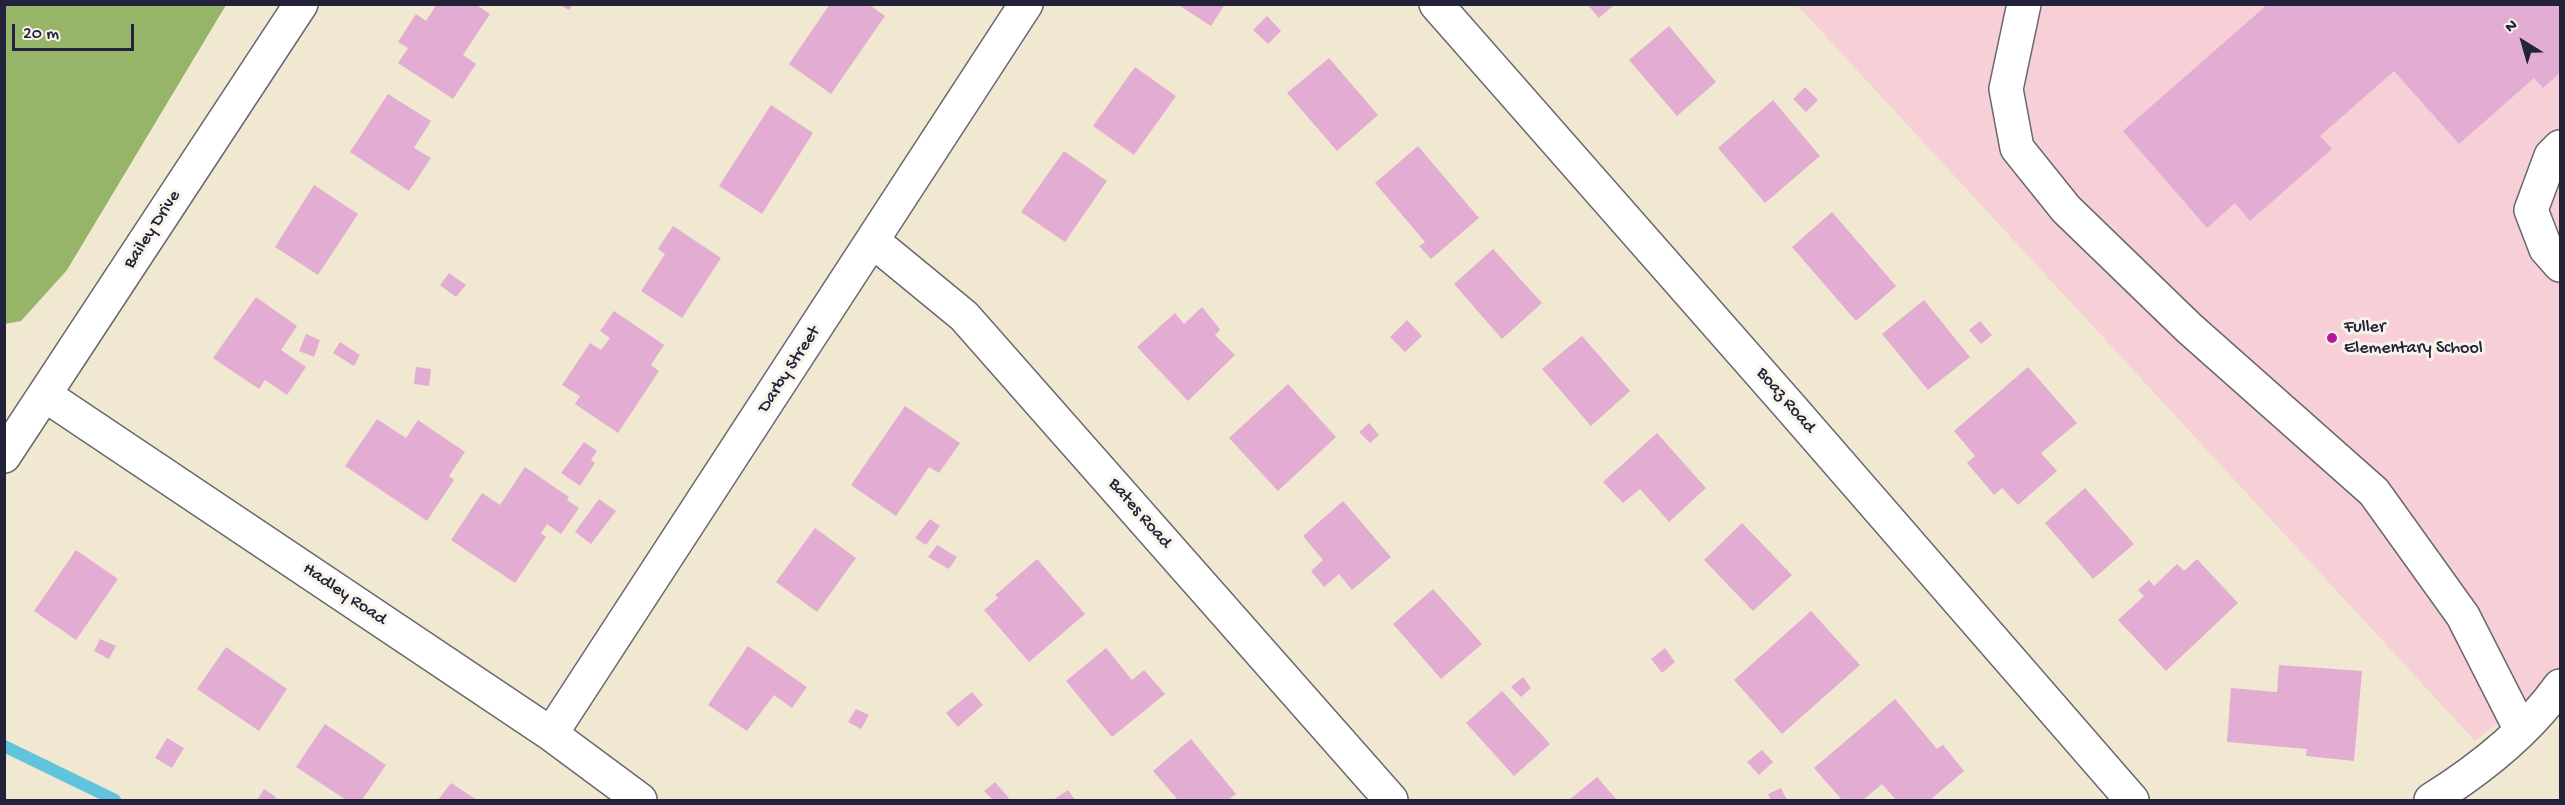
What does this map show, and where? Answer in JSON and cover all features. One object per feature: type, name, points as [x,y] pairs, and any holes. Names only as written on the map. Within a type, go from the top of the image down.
[{"type":"street","name":"Bailey Drive","points":[[4,456],[301,4]]},
{"type":"street","name":"Darby Street","points":[[551,734],[874,242],[1026,4]]},
{"type":"street","name":"Boaz Road","points":[[1436,4],[2132,801]]},
{"type":"street","points":[[2024,4],[2006,89],[2017,148],[2066,209],[2189,328],[2374,492],[2463,616],[2522,730]]},
{"type":"street","points":[[2560,147],[2551,156],[2531,210],[2546,249],[2560,265]]},
{"type":"street","name":"Bates Road","points":[[874,242],[964,316],[1391,801]]},
{"type":"street","name":"Hadley Road","points":[[45,395],[551,734],[640,801]]},
{"type":"street","points":[[2431,801],[2504,747],[2545,707],[2560,686]]},
{"type":"shaded area","name":"Fuller Elementary School","points":[[1797,5],[2560,5],[2560,672],[2475,741]]},
{"type":"green space","points":[[5,4],[226,5],[67,270],[21,321],[5,324]]},
{"type":"building","points":[[437,4],[475,4],[490,14],[463,55],[476,64],[453,99],[398,63],[408,48],[398,42],[416,14],[426,21]]},
{"type":"building","points":[[558,4],[573,4],[569,10]]},
{"type":"building","points":[[830,4],[868,4],[885,16],[831,94],[789,64]]},
{"type":"building","points":[[1177,4],[1225,4],[1211,26]]},
{"type":"building","points":[[1587,4],[1615,4],[1599,18]]},
{"type":"building","points":[[2268,4],[2560,4],[2560,73],[2543,88],[2534,78],[2459,144],[2394,71],[2320,136],[2332,149],[2250,221],[2235,203],[2207,228],[2123,131]]},
{"type":"building","points":[[1267,16],[1281,31],[1268,44],[1253,30]]},
{"type":"building","points":[[1669,26],[1716,82],[1677,116],[1629,60]]},
{"type":"building","points":[[1329,58],[1378,115],[1337,151],[1287,93]]},
{"type":"building","points":[[1135,67],[1176,96],[1134,155],[1093,126]]},
{"type":"building","points":[[1805,87],[1818,100],[1806,112],[1793,99]]},
{"type":"building","points":[[388,94],[431,121],[414,148],[431,158],[409,191],[350,152]]},
{"type":"building","points":[[1773,100],[1820,156],[1765,203],[1718,148]]},
{"type":"building","points":[[771,105],[813,133],[762,214],[719,186]]},
{"type":"building","points":[[1418,146],[1479,218],[1431,259],[1419,246],[1425,242],[1375,183]]},
{"type":"building","points":[[1064,151],[1107,181],[1065,242],[1021,212]]},
{"type":"building","points":[[314,185],[358,214],[318,275],[275,247]]},
{"type":"building","points":[[1832,212],[1896,286],[1856,321],[1792,247]]},
{"type":"building","points":[[673,226],[721,258],[682,318],[641,291],[665,254],[658,249]]},
{"type":"building","points":[[1493,249],[1542,303],[1502,339],[1454,284]]},
{"type":"building","points":[[449,273],[466,285],[456,297],[440,285]]},
{"type":"building","points":[[256,297],[297,326],[281,350],[306,367],[287,395],[265,380],[259,389],[213,358]]},
{"type":"building","points":[[1924,300],[1970,357],[1928,390],[1882,334]]},
{"type":"building","points":[[1202,307],[1220,330],[1215,335],[1235,355],[1188,401],[1137,347],[1175,313],[1184,324]]},
{"type":"building","points":[[614,311],[664,345],[651,365],[659,371],[618,433],[575,404],[580,396],[562,385],[590,343],[601,350],[610,338],[600,331]]},
{"type":"building","points":[[1407,320],[1422,336],[1405,352],[1390,337]]},
{"type":"building","points":[[1980,321],[1992,335],[1981,344],[1969,330]]},
{"type":"building","points":[[306,334],[320,340],[314,357],[299,351]]},
{"type":"building","points":[[1582,336],[1630,391],[1591,426],[1542,369]]},
{"type":"building","points":[[340,342],[360,355],[354,366],[333,353]]},
{"type":"building","points":[[416,367],[431,369],[429,386],[414,384]]},
{"type":"building","points":[[2028,367],[2077,423],[2041,453],[2057,471],[2018,505],[2002,488],[1994,495],[1967,463],[1975,456],[1954,431]]},
{"type":"building","points":[[1288,384],[1336,437],[1278,491],[1229,438]]},
{"type":"building","points":[[905,406],[960,443],[939,473],[929,467],[896,516],[851,485]]},
{"type":"building","points":[[377,419],[406,438],[418,420],[465,452],[449,476],[454,480],[427,521],[345,466]]},
{"type":"building","points":[[1369,423],[1379,435],[1370,443],[1359,432]]},
{"type":"building","points":[[1657,433],[1706,488],[1669,522],[1640,489],[1623,503],[1603,482]]},
{"type":"building","points":[[584,442],[597,451],[591,460],[595,463],[580,486],[561,473]]},
{"type":"building","points":[[525,467],[569,497],[567,500],[579,508],[561,534],[547,524],[541,533],[546,537],[515,583],[451,540],[482,493],[500,505]]},
{"type":"building","points":[[2085,488],[2134,544],[2093,579],[2045,523]]},
{"type":"building","points":[[599,499],[616,511],[591,544],[575,532]]},
{"type":"building","points":[[1343,501],[1391,557],[1352,590],[1339,574],[1324,587],[1311,571],[1323,560],[1303,536]]},
{"type":"building","points":[[930,519],[940,526],[926,545],[915,538]]},
{"type":"building","points":[[1742,523],[1792,575],[1753,611],[1704,560]]},
{"type":"building","points":[[815,528],[856,558],[817,612],[776,582]]},
{"type":"building","points":[[937,545],[957,557],[949,569],[928,557]]},
{"type":"building","points":[[76,550],[118,579],[76,640],[34,611]]},
{"type":"building","points":[[1037,559],[1085,614],[1029,662],[984,610],[998,598],[995,595]]},
{"type":"building","points":[[2197,559],[2238,603],[2166,671],[2118,620],[2144,596],[2138,590],[2149,580],[2154,586],[2177,564],[2184,571]]},
{"type":"building","points":[[1433,589],[1482,644],[1441,679],[1393,624]]},
{"type":"building","points":[[1811,611],[1860,665],[1782,734],[1734,680]]},
{"type":"building","points":[[100,639],[116,646],[109,659],[94,651]]},
{"type":"building","points":[[748,646],[807,687],[792,708],[774,695],[747,731],[708,705]]},
{"type":"building","points":[[226,647],[287,689],[259,731],[197,689]]},
{"type":"building","points":[[1106,648],[1132,680],[1144,670],[1165,694],[1112,737],[1066,681]]},
{"type":"building","points":[[1665,648],[1675,662],[1662,673],[1651,659]]},
{"type":"building","points":[[2279,665],[2362,671],[2354,761],[2306,756],[2307,749],[2227,742],[2231,688],[2277,692]]},
{"type":"building","points":[[1523,677],[1531,688],[1521,697],[1511,687]]},
{"type":"building","points":[[1502,691],[1550,744],[1514,776],[1466,723]]},
{"type":"building","points":[[972,692],[983,705],[958,727],[946,713]]},
{"type":"building","points":[[1895,699],[1937,749],[1943,745],[1964,771],[1930,800],[1896,800],[1882,784],[1863,800],[1842,800],[1814,768]]},
{"type":"building","points":[[856,709],[869,715],[861,729],[848,722]]},
{"type":"building","points":[[325,724],[386,765],[362,800],[346,800],[296,767]]},
{"type":"building","points":[[167,738],[184,748],[172,768],[155,758]]},
{"type":"building","points":[[1191,739],[1236,794],[1228,800],[1178,800],[1153,771]]},
{"type":"building","points":[[1762,750],[1773,762],[1759,775],[1747,762]]},
{"type":"building","points":[[1597,777],[1617,800],[1569,800]]},
{"type":"building","points":[[995,782],[1009,798],[1007,800],[993,800],[984,791]]},
{"type":"building","points":[[451,783],[477,800],[438,800]]},
{"type":"building","points":[[1781,788],[1787,800],[1771,800],[1768,794]]},
{"type":"building","points":[[264,789],[276,797],[274,800],[257,800]]},
{"type":"building","points":[[1068,790],[1075,800],[1053,800]]},
{"type":"waterway","points":[[4,746],[115,800]]},
{"type":"place","name":"Fuller Elementary School","points":[[2332,338]]}]
